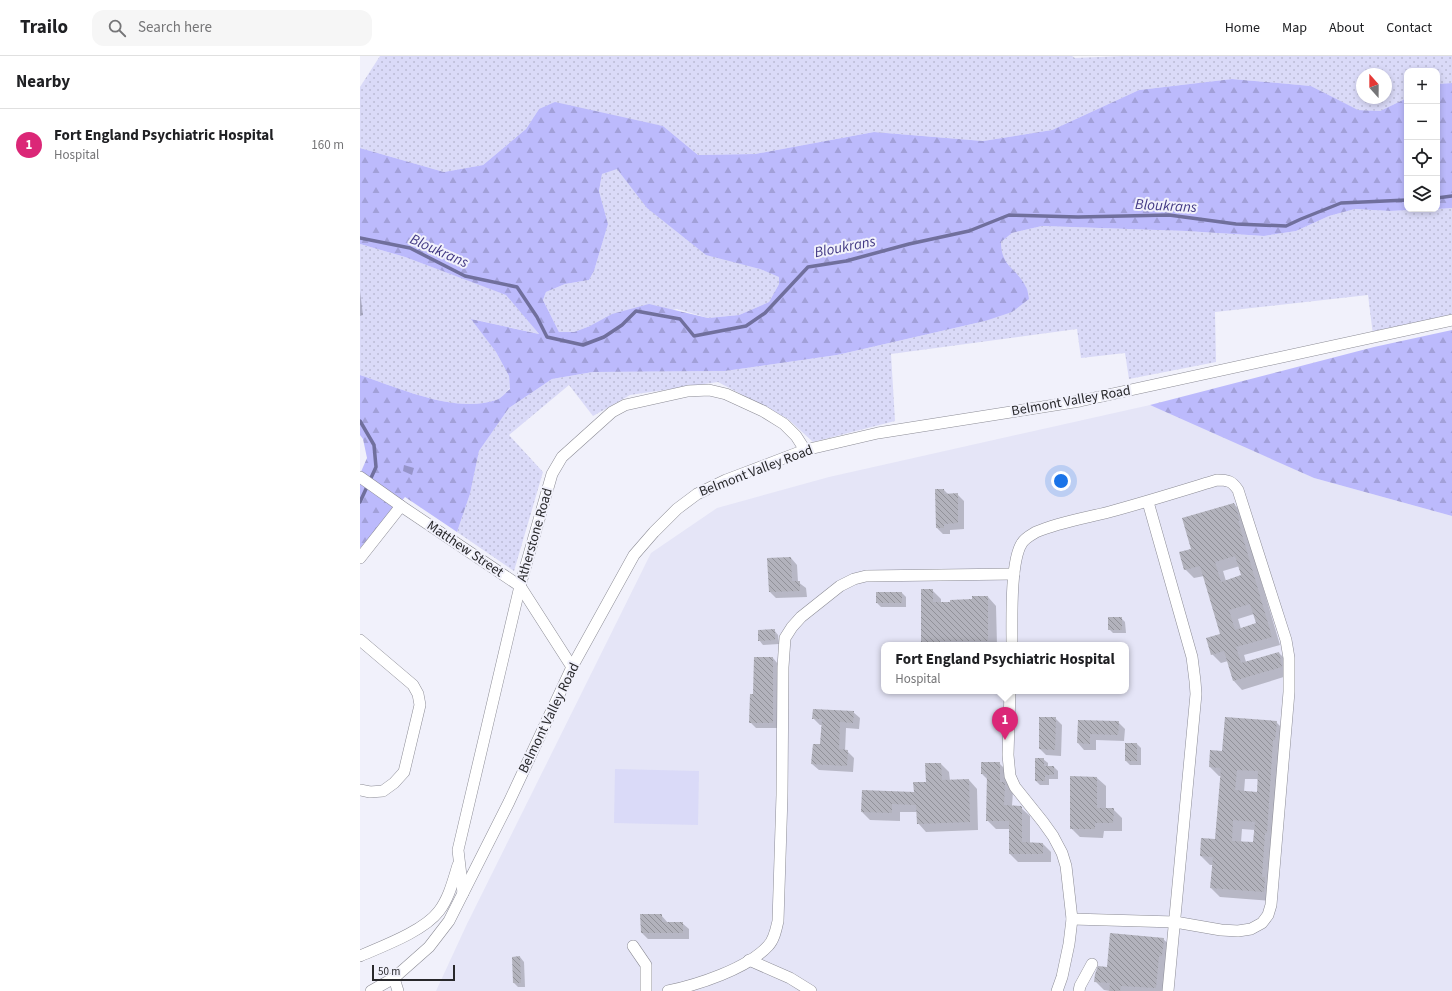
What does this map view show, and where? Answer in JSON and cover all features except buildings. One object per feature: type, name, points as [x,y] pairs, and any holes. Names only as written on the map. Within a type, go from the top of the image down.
[{"type":"street","name":"Belmont Valley Road","points":[[371,991],[394,978],[429,946],[449,921],[509,802],[572,667],[634,555],[677,509],[697,494],[726,480],[805,450],[878,433],[1080,401],[1452,320]]},
{"type":"street","name":"Atherstone Road","points":[[463,893],[458,850],[520,586],[552,474],[562,457],[612,412],[625,405],[688,391],[709,390],[726,394],[763,411],[784,424],[796,436],[805,450]]},
{"type":"street","name":"Matthew Street","points":[[364,480],[520,586],[572,667]]},
{"type":"street","points":[[1012,642],[1014,574],[1019,550],[1022,542],[1028,536],[1061,524],[1148,502],[1217,480],[1227,480],[1234,484],[1238,490],[1286,640],[1289,658],[1289,700],[1271,905],[1268,915],[1262,923],[1252,929],[1238,931],[1221,930],[1175,922],[1072,919]]},
{"type":"street","points":[[1148,502],[1192,657],[1196,680],[1196,694],[1168,991]]},
{"type":"street","points":[[360,558],[401,506]]},
{"type":"street","points":[[668,991],[687,989],[726,973],[758,955],[768,946],[774,937],[778,921],[782,796],[783,666],[785,638],[792,627],[801,617],[840,586],[854,579],[866,576],[1014,574]]},
{"type":"street","points":[[360,640],[412,685],[418,694],[420,705],[404,772],[394,783],[383,791],[370,792],[360,790]]},
{"type":"street","points":[[1010,694],[1008,755],[1010,776],[1015,787],[1043,822],[1062,853],[1066,866],[1072,919],[1069,944],[1062,977],[1057,991]]},
{"type":"street","points":[[360,956],[412,932],[432,918],[439,911],[445,901],[459,862]]},
{"type":"street","points":[[632,946],[646,965],[646,991]]},
{"type":"street","points":[[749,960],[790,978],[811,991]]},
{"type":"street","points":[[1079,991],[1080,986],[1092,964]]},
{"type":"street","points":[[394,978],[398,991]]},
{"type":"shaded area","points":[[380,56],[1072,56],[1075,58],[1123,56],[1452,56],[1452,83],[1440,84],[1440,68],[1404,68],[1404,99],[1380,111],[1357,110],[1311,86],[1232,79],[1139,90],[1052,130],[983,141],[874,132],[755,154],[698,155],[663,126],[539,109],[526,129],[483,165],[444,172],[360,148],[360,87]]},
{"type":"shaded area","points":[[617,168],[629,184],[760,269],[779,276],[779,284],[769,302],[739,315],[708,318],[677,309],[590,326],[574,332],[559,332],[543,300],[546,292],[565,284],[589,280],[594,271],[608,224],[599,191],[602,174]]},
{"type":"shaded area","points":[[1452,208],[1452,317],[1373,335],[1368,295],[1215,312],[1216,362],[1129,379],[1125,353],[1081,358],[1077,329],[891,354],[895,421],[813,442],[788,419],[718,382],[630,395],[593,416],[569,385],[509,435],[543,472],[514,571],[457,532],[470,494],[479,451],[509,408],[552,379],[593,372],[725,371],[837,355],[985,321],[1026,287],[1004,259],[1001,252],[1001,242],[1012,233],[1042,226],[1186,231],[1264,236],[1296,231],[1329,216],[1355,209],[1404,210],[1404,212],[1440,212],[1440,209]]},
{"type":"shaded area","points":[[360,244],[405,257],[507,295],[539,334],[472,319],[496,352],[509,376],[510,388],[502,397],[496,400],[480,403],[463,404],[446,402],[428,398],[360,375]]},
{"type":"shaded area","points":[[1150,405],[1223,434],[1314,478],[1452,516],[1452,991],[436,991],[466,926],[651,553],[717,508],[829,477]]},
{"type":"shaded area","points":[[615,769],[699,771],[698,825],[614,823]]},
{"type":"green space","points":[[1232,79],[1311,86],[1358,110],[1380,111],[1404,99],[1404,210],[1355,209],[1329,216],[1296,231],[1264,236],[1186,231],[1042,226],[1012,233],[1001,242],[1006,262],[1022,280],[1028,291],[1029,299],[1012,312],[985,321],[837,355],[725,371],[593,372],[552,379],[509,408],[479,451],[470,494],[457,532],[405,497],[360,548],[360,474],[367,458],[363,439],[360,435],[360,375],[428,398],[446,402],[463,404],[496,400],[502,397],[510,389],[509,376],[496,352],[471,319],[539,334],[506,295],[405,257],[360,244],[360,148],[444,172],[483,165],[526,129],[539,109],[555,102],[663,126],[698,155],[755,154],[874,132],[983,141],[1052,130],[1139,90]],"holes":[[[617,169],[647,208],[706,255],[760,269],[779,277],[779,284],[769,302],[739,315],[708,318],[649,304],[612,314],[590,326],[574,332],[559,332],[543,300],[546,292],[565,284],[589,280],[594,271],[608,224],[599,191],[602,174]]]},
{"type":"green space","points":[[1452,83],[1452,208],[1440,209],[1440,104],[1440,84]]},
{"type":"green space","points":[[1452,330],[1452,516],[1314,478],[1150,405],[1374,347]]},
{"type":"waterway","name":"Bloukrans","points":[[1440,198],[1452,196]]},
{"type":"waterway","name":"Bloukrans","points":[[360,238],[410,248],[465,276],[517,287],[537,317],[547,337],[583,345],[604,337],[622,325],[636,311],[680,319],[694,336],[746,326],[765,313],[808,267],[846,261],[909,244],[969,231],[1009,215],[1078,217],[1169,215],[1236,224],[1286,226],[1341,203],[1404,200]]},
{"type":"waterway","name":"Bloukrans","points":[[360,421],[374,445],[376,467],[360,502]]},
{"type":"place","name":"Fort England Psychiatric Hospital","points":[[1005,740]]}]
